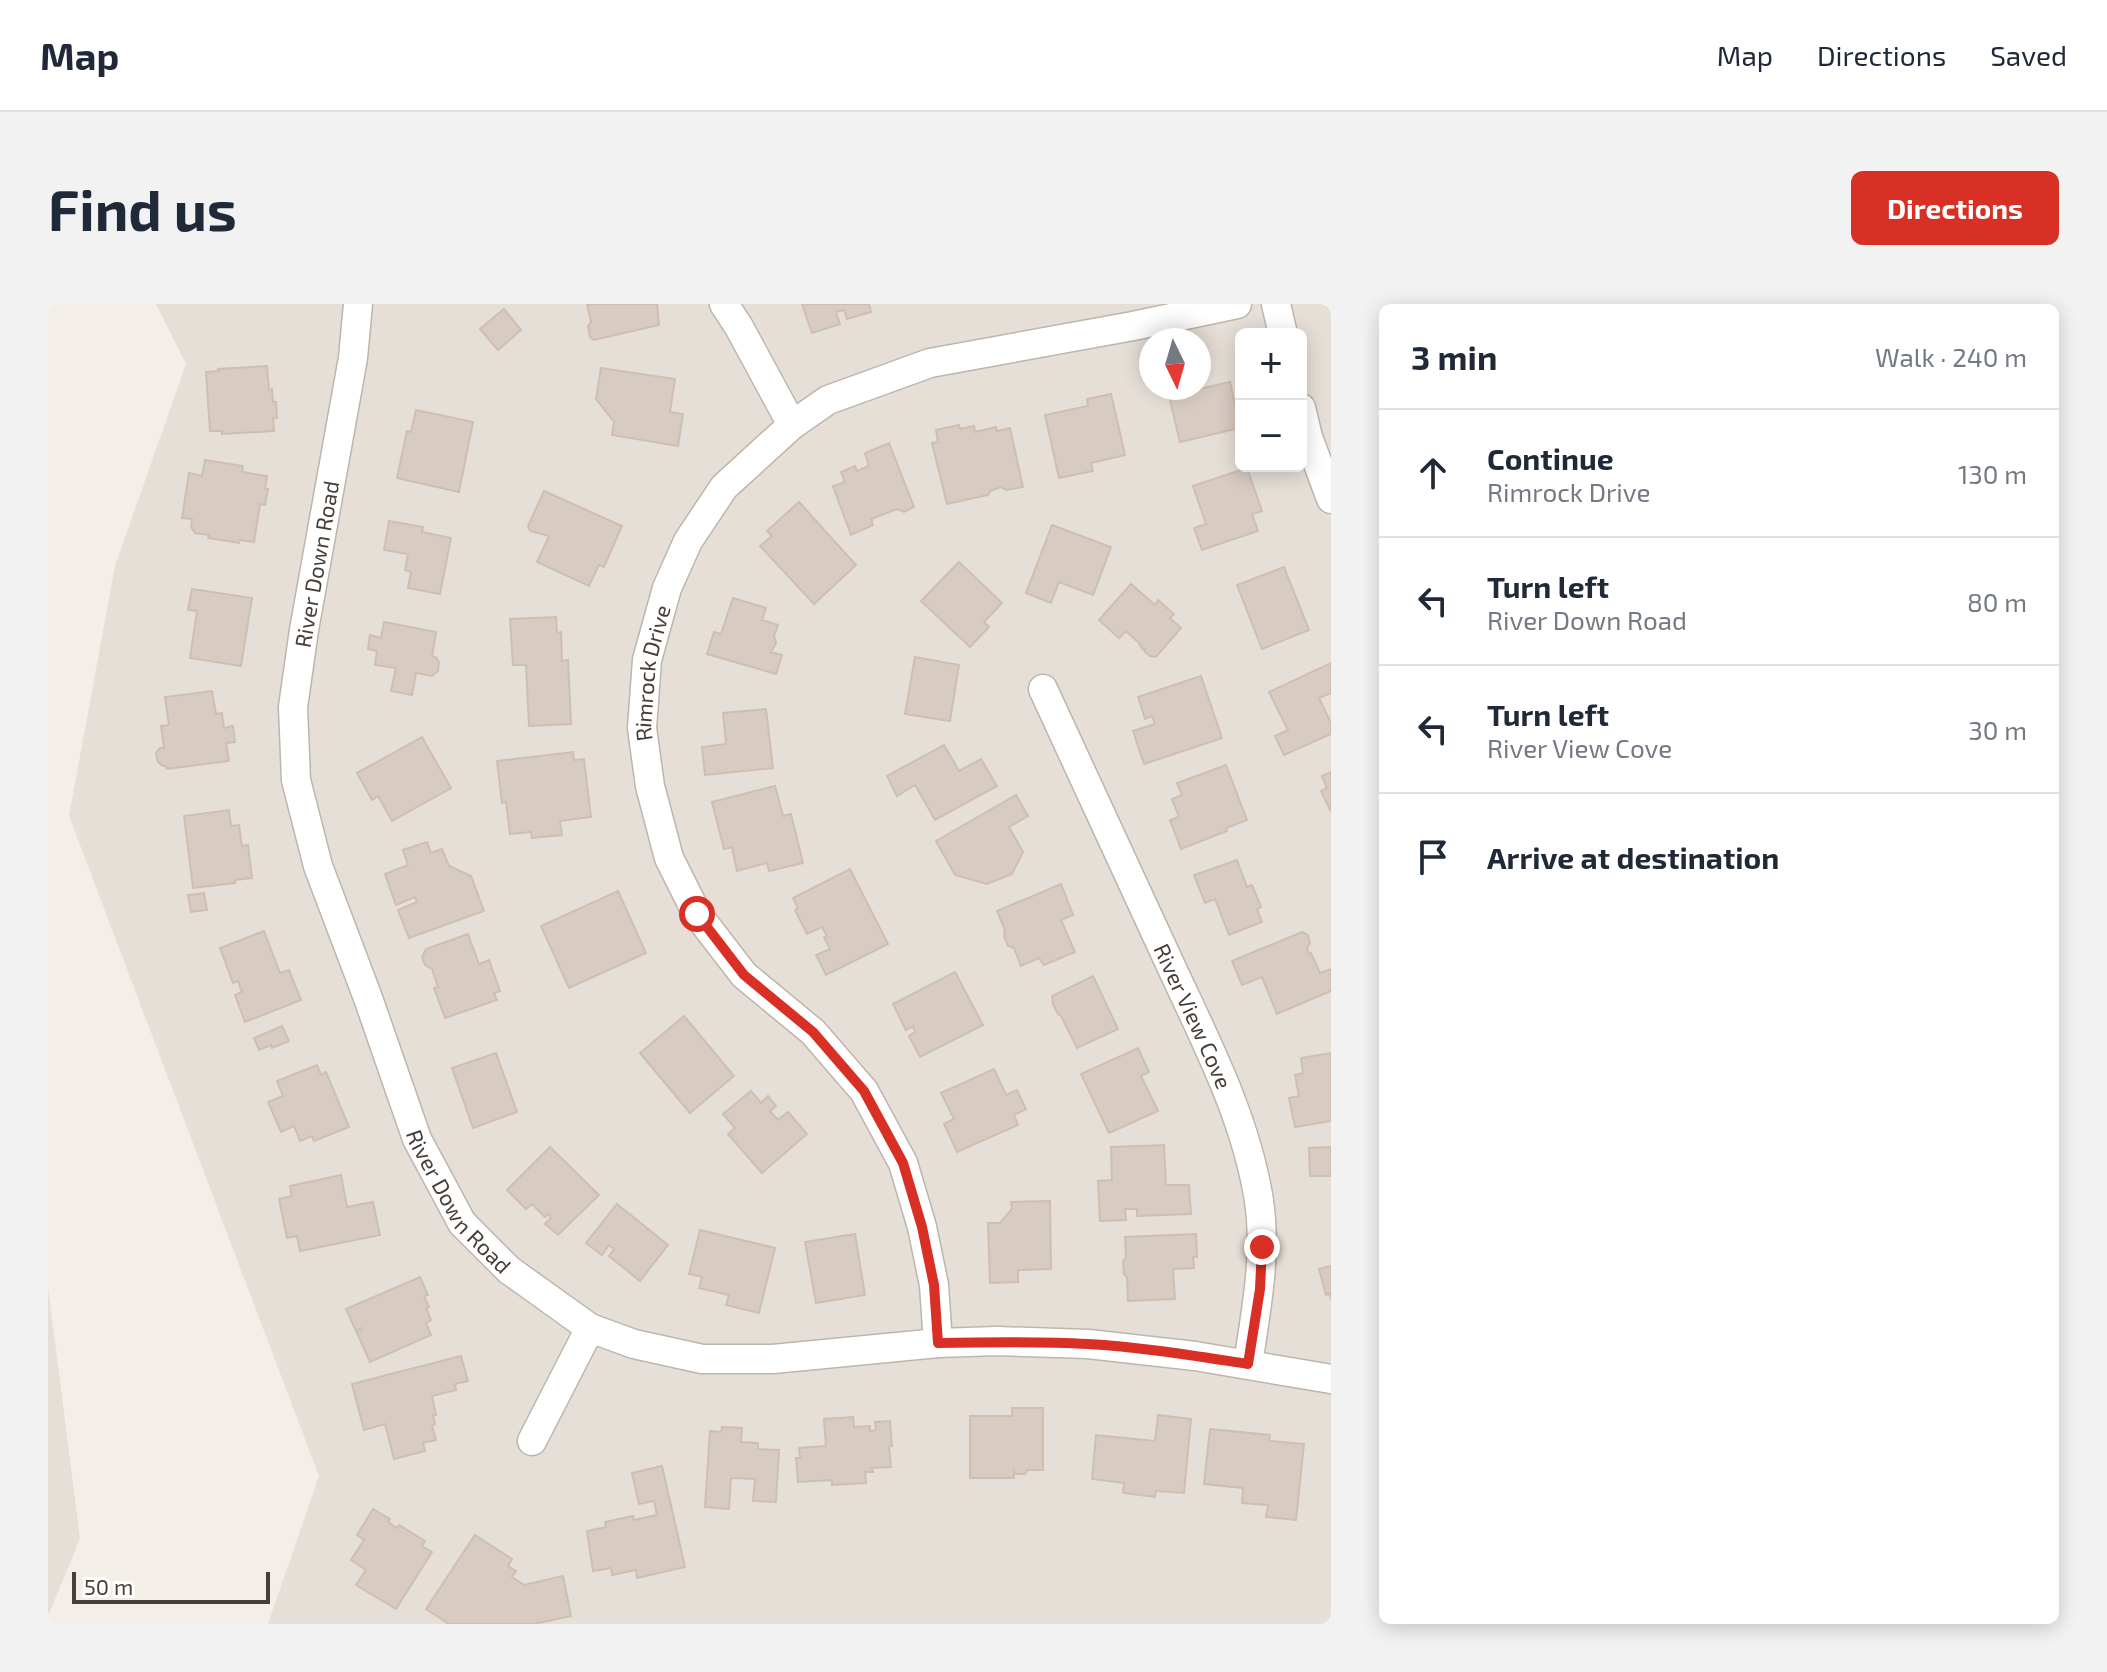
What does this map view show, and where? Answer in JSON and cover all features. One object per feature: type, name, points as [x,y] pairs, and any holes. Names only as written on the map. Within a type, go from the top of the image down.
[{"type":"street","name":"River Down Road","points":[[358,304],[353,358],[293,707],[296,780],[318,866],[417,1139],[462,1223],[509,1270],[590,1328],[634,1344],[702,1359],[773,1359],[938,1343],[997,1341],[1088,1344],[1195,1356],[1331,1379]]},
{"type":"street","name":"Rimrock Drive","points":[[938,1343],[934,1285],[922,1227],[903,1163],[864,1091],[813,1032],[744,975],[697,914],[669,858],[650,786],[642,728],[647,660],[667,588],[688,541],[724,487],[792,425],[828,400],[930,363],[1129,315],[1237,304]]},
{"type":"street","points":[[1276,304],[1282,328]]},
{"type":"street","points":[[733,312],[792,425]]},
{"type":"street","points":[[1307,433],[1331,499]]},
{"type":"street","name":"River View Cove","points":[[1043,689],[1215,1061],[1245,1140],[1259,1203],[1262,1247],[1260,1289],[1248,1364]]},
{"type":"street","points":[[532,1441],[590,1328]]},
{"type":"shaded area","points":[[156,304],[1331,304],[1331,1624],[268,1624],[319,1476],[69,816],[115,566],[186,364]]},
{"type":"shaded area","points":[[48,1287],[80,1539],[48,1616]]},
{"type":"building","points":[[587,304],[657,304],[659,325],[594,340],[590,337]]},
{"type":"building","points":[[802,304],[869,304],[871,312],[847,319],[844,310],[836,312],[840,324],[812,333]]},
{"type":"building","points":[[504,309],[521,330],[498,350],[480,329]]},
{"type":"building","points":[[267,366],[269,390],[272,389],[273,402],[276,402],[274,431],[222,434],[222,431],[210,431],[206,372]]},
{"type":"building","points":[[601,368],[675,379],[670,412],[683,414],[678,446],[612,435],[614,422],[596,399]]},
{"type":"building","points":[[1230,382],[1235,405],[1235,429],[1180,442],[1170,400],[1211,400],[1211,386]]},
{"type":"building","points":[[1111,394],[1125,455],[1091,463],[1093,471],[1059,478],[1045,415],[1088,406],[1087,399]]},
{"type":"building","points":[[416,410],[473,422],[459,492],[397,478],[407,431],[411,432]]},
{"type":"building","points":[[959,425],[960,429],[974,426],[975,432],[996,427],[997,431],[1010,428],[1023,487],[1006,490],[1001,487],[988,495],[947,504],[932,443],[938,442],[936,430]]},
{"type":"building","points":[[889,443],[914,507],[904,512],[897,509],[871,519],[873,525],[851,535],[833,486],[845,482],[841,472],[855,466],[857,471],[869,466],[865,453]]},
{"type":"building","points":[[205,460],[243,466],[242,472],[267,476],[265,505],[260,504],[254,542],[208,538],[209,535],[195,533],[191,527],[192,519],[182,518],[189,473],[202,476]]},
{"type":"building","points":[[1235,472],[1248,472],[1262,511],[1252,514],[1258,531],[1202,550],[1194,528],[1206,524],[1193,486]]},
{"type":"building","points":[[544,491],[622,526],[604,567],[599,565],[589,586],[537,562],[549,536],[530,531],[528,526]]},
{"type":"building","points":[[799,502],[856,565],[814,604],[760,546],[772,536],[767,531]]},
{"type":"building","points":[[389,521],[423,527],[422,532],[451,538],[440,594],[408,588],[411,572],[405,570],[408,554],[384,550]]},
{"type":"building","points":[[1052,525],[1111,547],[1093,595],[1059,582],[1051,603],[1026,593]]},
{"type":"building","points":[[959,562],[1002,603],[984,622],[989,627],[970,647],[921,601]]},
{"type":"building","points":[[1284,567],[1309,630],[1262,649],[1237,585]]},
{"type":"building","points":[[1131,584],[1155,605],[1158,600],[1174,614],[1170,618],[1181,628],[1156,657],[1145,652],[1145,648],[1126,631],[1119,638],[1099,620]]},
{"type":"building","points":[[192,589],[252,598],[241,666],[190,658],[197,611],[188,610]]},
{"type":"building","points":[[733,598],[766,608],[762,620],[778,625],[774,636],[776,643],[771,652],[782,655],[776,674],[707,654],[714,632],[721,634]]},
{"type":"building","points":[[556,617],[557,633],[561,632],[562,661],[568,660],[571,724],[529,726],[526,665],[513,665],[510,619]]},
{"type":"building","points":[[384,622],[436,632],[432,656],[439,662],[438,671],[432,676],[416,673],[412,695],[391,691],[396,668],[375,665],[377,651],[368,649],[370,635],[381,638]]},
{"type":"building","points":[[915,657],[959,665],[950,721],[905,714]]},
{"type":"building","points":[[1331,663],[1331,693],[1319,698],[1331,723],[1331,734],[1284,755],[1275,736],[1288,730],[1269,692]]},
{"type":"building","points":[[1201,676],[1222,738],[1144,764],[1133,731],[1155,724],[1152,716],[1145,719],[1138,697]]},
{"type":"building","points":[[212,691],[216,714],[222,713],[224,728],[233,726],[235,742],[226,743],[229,761],[167,769],[158,762],[156,753],[164,748],[161,726],[169,725],[165,697]]},
{"type":"building","points":[[766,709],[773,768],[705,775],[702,747],[726,744],[723,713]]},
{"type":"building","points":[[422,737],[451,788],[392,821],[378,796],[372,800],[357,773]]},
{"type":"building","points":[[944,745],[959,771],[981,759],[997,786],[935,820],[915,785],[897,796],[887,776]]},
{"type":"building","points":[[573,752],[574,760],[584,759],[591,817],[560,821],[562,835],[532,838],[531,832],[510,834],[506,802],[502,803],[497,761]]},
{"type":"building","points":[[1226,765],[1247,820],[1181,849],[1170,820],[1179,817],[1172,799],[1182,795],[1177,783]]},
{"type":"building","points":[[1331,772],[1331,812],[1321,791],[1327,788],[1322,776]]},
{"type":"building","points":[[775,786],[783,816],[791,814],[803,863],[769,871],[767,863],[737,871],[732,847],[724,849],[712,802]]},
{"type":"building","points":[[1016,795],[1028,816],[1009,827],[1023,852],[1012,874],[987,884],[955,875],[936,841]]},
{"type":"building","points":[[229,810],[231,826],[239,825],[242,846],[248,845],[252,878],[193,888],[184,816]]},
{"type":"building","points":[[427,842],[431,853],[442,849],[449,866],[471,876],[484,911],[409,938],[398,910],[417,902],[415,897],[396,905],[385,874],[408,865],[403,850]]},
{"type":"building","points":[[1237,860],[1247,887],[1252,885],[1261,907],[1257,909],[1262,922],[1229,935],[1215,899],[1205,903],[1194,875]]},
{"type":"building","points":[[850,869],[888,944],[826,975],[816,955],[830,949],[824,937],[827,936],[822,927],[807,934],[795,910],[798,908],[793,898]]},
{"type":"building","points":[[1061,884],[1073,915],[1061,920],[1075,952],[1044,965],[1039,958],[1021,966],[1014,948],[1008,946],[997,911]]},
{"type":"building","points":[[618,891],[646,953],[569,988],[541,926]]},
{"type":"building","points":[[204,893],[207,910],[191,912],[188,895]]},
{"type":"building","points":[[264,931],[280,973],[289,970],[301,1000],[245,1022],[235,995],[242,992],[238,981],[233,983],[220,948]]},
{"type":"building","points":[[1302,932],[1308,935],[1310,943],[1307,949],[1320,973],[1331,969],[1331,991],[1277,1014],[1262,977],[1242,985],[1232,961]]},
{"type":"building","points":[[468,934],[479,964],[489,960],[500,991],[494,993],[497,1000],[445,1018],[434,988],[438,987],[432,969],[425,965],[422,957],[426,949]]},
{"type":"building","points":[[955,972],[983,1025],[920,1057],[909,1036],[915,1032],[913,1026],[906,1030],[893,1004]]},
{"type":"building","points":[[1093,976],[1118,1029],[1077,1048],[1053,1004],[1052,996]]},
{"type":"building","points":[[684,1016],[734,1076],[690,1113],[640,1053]]},
{"type":"building","points":[[282,1026],[289,1041],[259,1050],[254,1038]]},
{"type":"building","points":[[1138,1048],[1149,1072],[1141,1076],[1158,1111],[1109,1133],[1081,1074]]},
{"type":"building","points":[[496,1053],[517,1112],[473,1128],[452,1068]]},
{"type":"building","points":[[1331,1053],[1331,1121],[1295,1127],[1289,1098],[1299,1096],[1295,1075],[1303,1073],[1301,1058]]},
{"type":"building","points":[[317,1065],[321,1075],[326,1072],[349,1127],[314,1141],[312,1136],[300,1141],[294,1126],[281,1132],[268,1102],[283,1096],[277,1081]]},
{"type":"building","points":[[994,1069],[1006,1095],[1017,1090],[1026,1109],[1014,1115],[1018,1125],[957,1152],[944,1124],[954,1119],[941,1093]]},
{"type":"building","points":[[751,1091],[761,1103],[768,1096],[776,1106],[770,1111],[778,1120],[788,1112],[807,1134],[762,1173],[728,1134],[735,1128],[723,1114]]},
{"type":"building","points":[[1164,1145],[1166,1185],[1189,1185],[1191,1214],[1137,1216],[1137,1209],[1125,1209],[1126,1220],[1100,1221],[1098,1181],[1112,1180],[1111,1147]]},
{"type":"building","points":[[550,1147],[599,1195],[558,1235],[545,1224],[551,1218],[548,1214],[545,1217],[532,1204],[526,1209],[507,1190]]},
{"type":"building","points":[[1331,1147],[1331,1176],[1310,1176],[1309,1148]]},
{"type":"building","points":[[341,1175],[347,1207],[373,1202],[380,1235],[300,1251],[297,1236],[287,1238],[279,1199],[292,1196],[290,1186]]},
{"type":"building","points":[[1050,1201],[1051,1269],[1018,1270],[1018,1282],[990,1283],[988,1223],[1000,1223],[1012,1209],[1011,1202]]},
{"type":"building","points":[[617,1204],[668,1245],[640,1281],[609,1256],[614,1249],[609,1245],[602,1255],[586,1243]]},
{"type":"building","points":[[700,1230],[775,1248],[759,1313],[726,1305],[729,1295],[699,1288],[702,1277],[689,1274]]},
{"type":"building","points":[[855,1234],[865,1295],[816,1303],[805,1242]]},
{"type":"building","points":[[1196,1234],[1194,1268],[1173,1269],[1175,1299],[1128,1301],[1123,1261],[1126,1257],[1125,1237]]},
{"type":"building","points":[[1331,1266],[1331,1300],[1329,1293],[1326,1295],[1319,1269]]},
{"type":"building","points":[[420,1277],[428,1295],[424,1296],[431,1320],[426,1323],[431,1335],[370,1362],[357,1333],[362,1331],[361,1328],[356,1331],[346,1309]]},
{"type":"building","points":[[461,1356],[468,1381],[455,1384],[456,1390],[432,1396],[436,1415],[433,1416],[435,1424],[432,1426],[436,1440],[423,1443],[425,1451],[394,1459],[385,1424],[364,1430],[352,1384]]},
{"type":"building","points":[[1012,1408],[1043,1408],[1043,1470],[1028,1470],[1025,1474],[1014,1471],[1014,1478],[970,1478],[970,1416],[1012,1416]]},
{"type":"building","points":[[1158,1415],[1191,1419],[1184,1493],[1156,1491],[1155,1497],[1123,1493],[1124,1483],[1092,1479],[1096,1435],[1155,1441]]},
{"type":"building","points":[[853,1417],[854,1427],[870,1426],[870,1431],[876,1430],[875,1422],[890,1421],[891,1467],[872,1468],[873,1472],[865,1472],[866,1483],[832,1485],[832,1480],[798,1482],[796,1458],[800,1458],[799,1448],[826,1446],[824,1419]]},
{"type":"building","points":[[722,1427],[742,1428],[741,1442],[758,1443],[758,1449],[779,1450],[776,1502],[753,1501],[755,1479],[731,1478],[729,1509],[705,1507],[710,1431],[721,1432]]},
{"type":"building","points":[[1210,1429],[1270,1435],[1269,1441],[1304,1444],[1296,1520],[1266,1517],[1268,1505],[1242,1503],[1243,1488],[1204,1484]]},
{"type":"building","points":[[662,1466],[685,1567],[637,1578],[636,1570],[612,1575],[611,1568],[593,1571],[587,1531],[606,1527],[605,1522],[657,1515],[654,1501],[639,1504],[632,1473]]},
{"type":"building","points":[[373,1509],[390,1519],[388,1522],[397,1528],[399,1525],[425,1541],[422,1546],[432,1552],[396,1609],[356,1585],[366,1570],[351,1560],[364,1540],[357,1535]]},
{"type":"building","points":[[475,1535],[512,1559],[508,1566],[516,1571],[512,1577],[524,1585],[563,1576],[571,1616],[534,1624],[449,1624],[426,1609]]},
{"type":"route","points":[[697,914],[744,975],[813,1032],[864,1091],[903,1163],[922,1227],[934,1285],[938,1343],[1088,1344],[1248,1364],[1260,1289],[1262,1247]]}]
